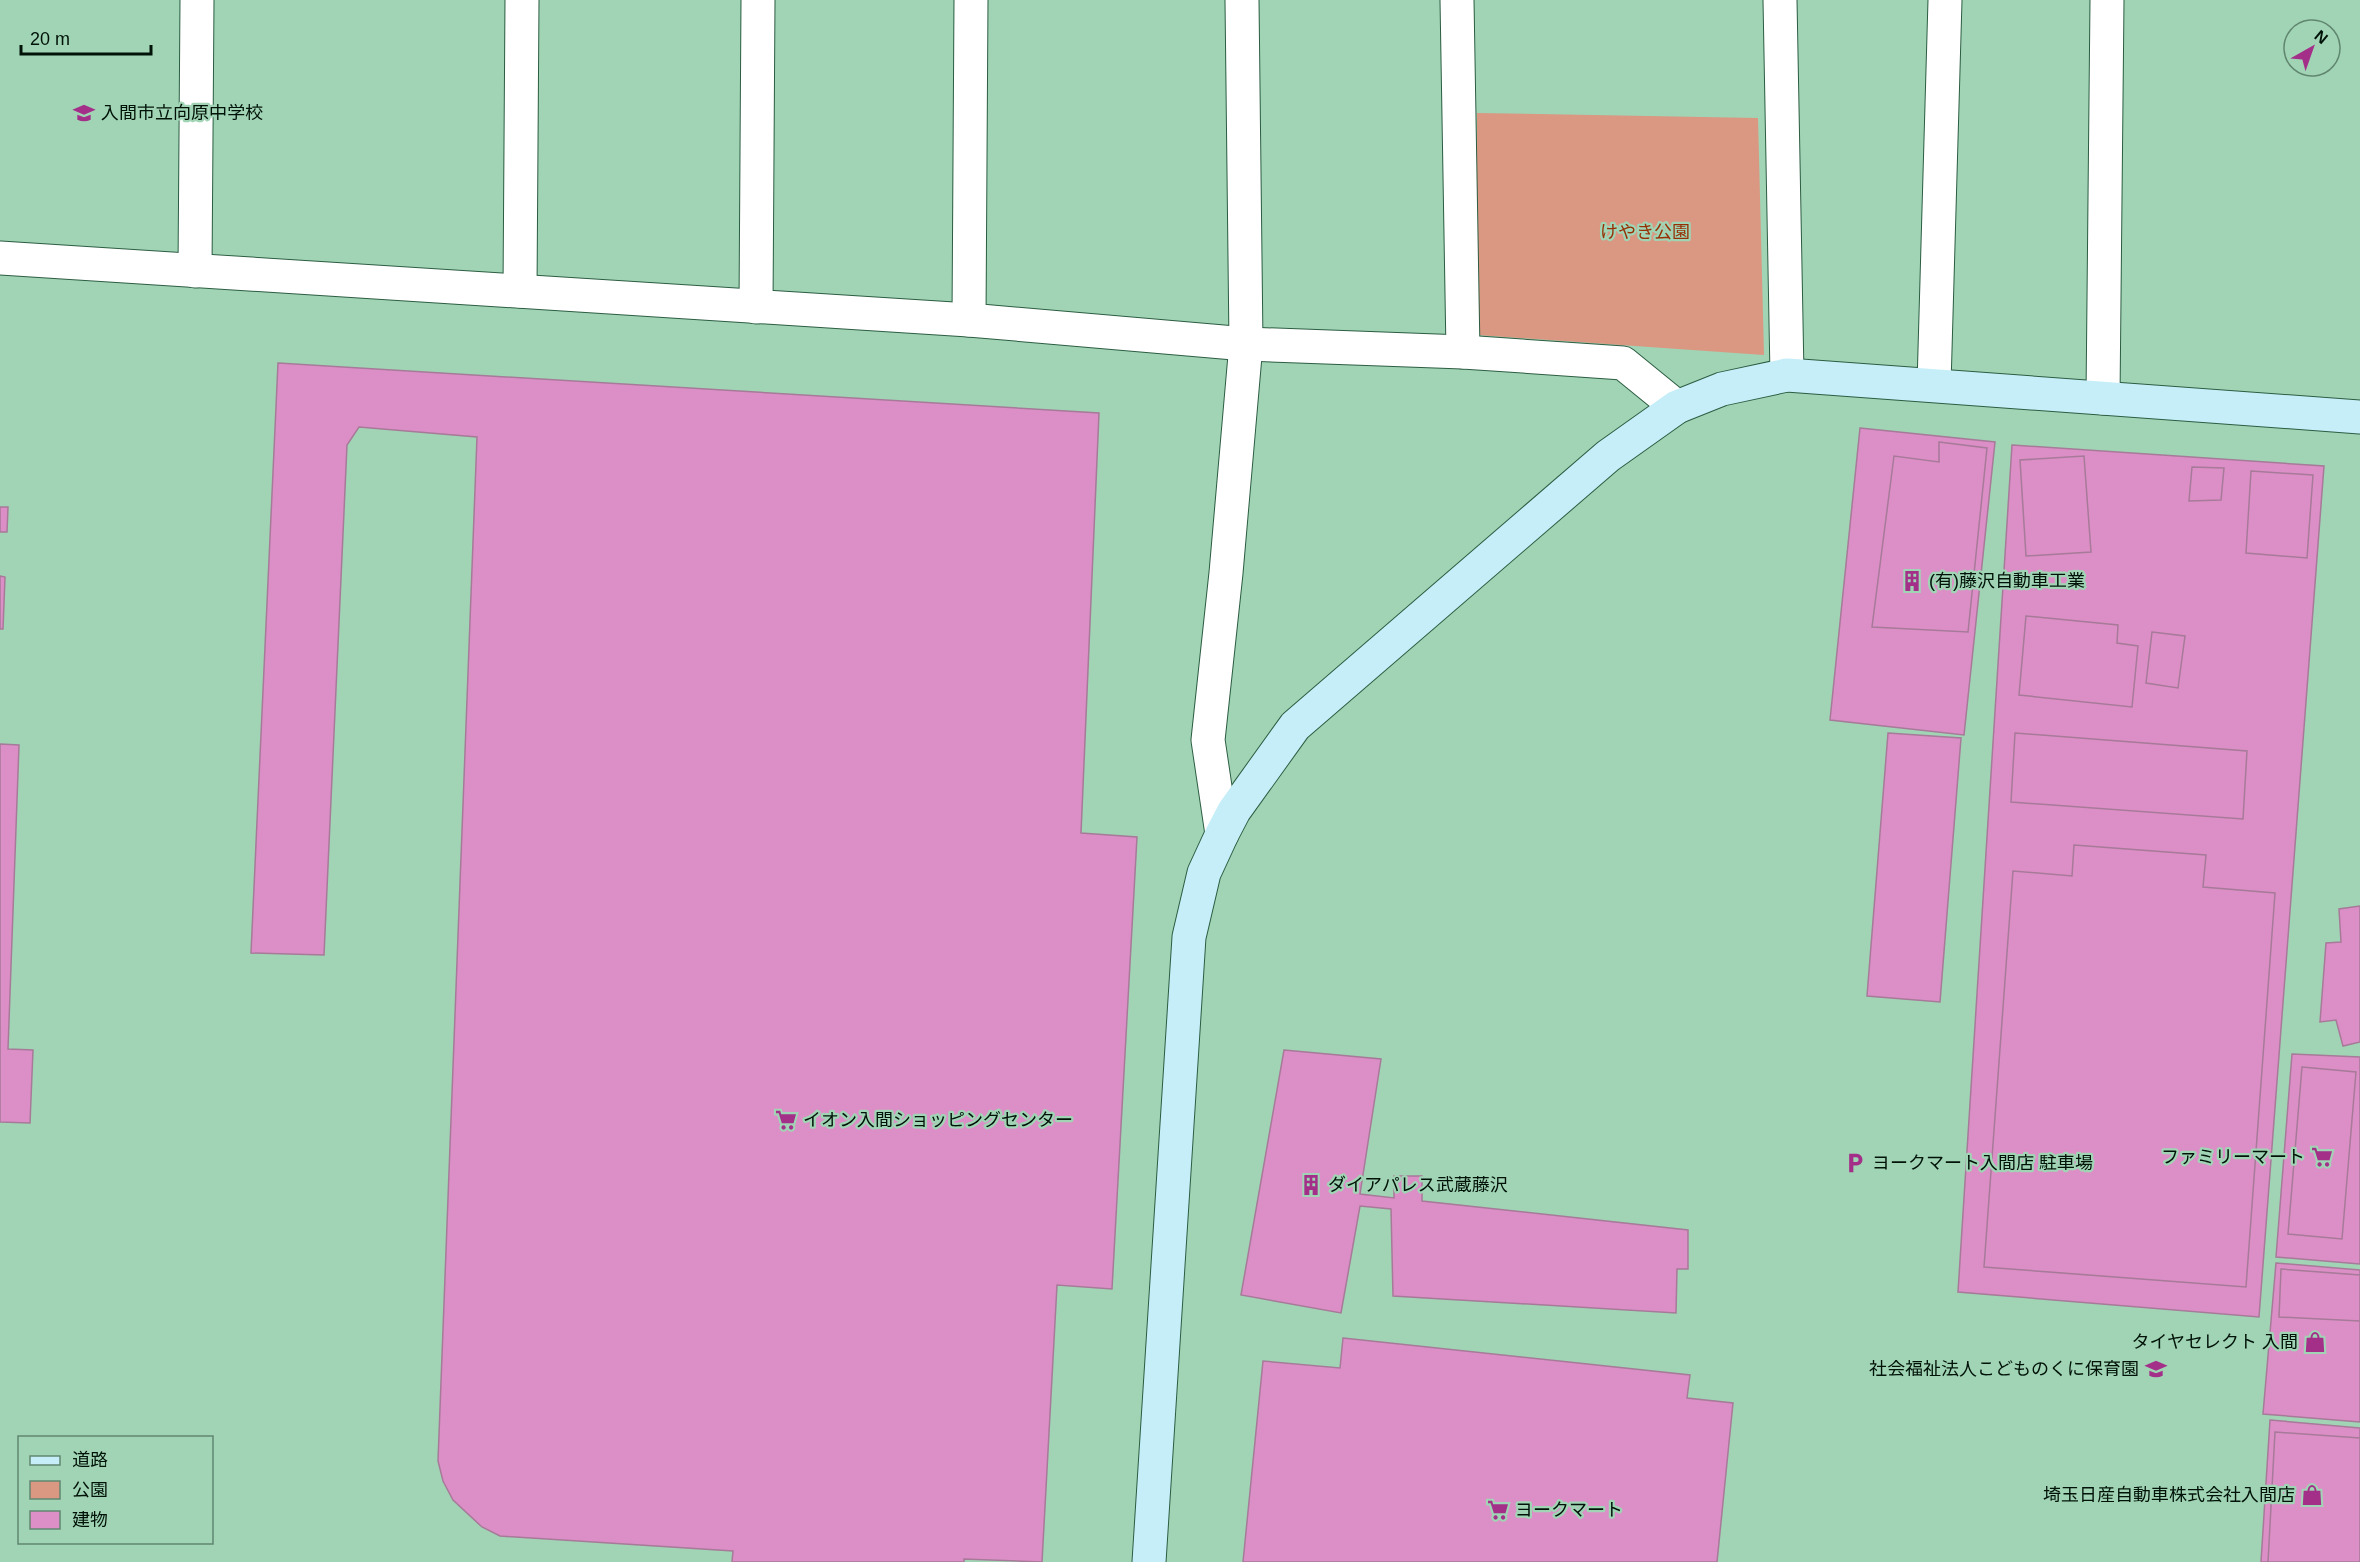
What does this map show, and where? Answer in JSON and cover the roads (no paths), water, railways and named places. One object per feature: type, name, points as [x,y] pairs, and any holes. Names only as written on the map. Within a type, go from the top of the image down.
[{"type":"street","points":[[195,271],[197,0]]},
{"type":"street","points":[[520,291],[522,0]]},
{"type":"street","points":[[756,307],[758,0]]},
{"type":"street","points":[[969,320],[971,0]]},
{"type":"street","points":[[1222,834],[1208,740],[1226,573],[1246,344],[1242,0]]},
{"type":"street","points":[[1457,0],[1462,352]]},
{"type":"street","points":[[1780,0],[1787,375]]},
{"type":"street","points":[[1934,385],[1945,0]]},
{"type":"street","points":[[2103,398],[2108,0]]},
{"type":"street","points":[[0,258],[969,320],[1246,344],[1462,352],[1623,363],[1677,407]]},
{"type":"street","points":[[1149,1562],[1189,937],[1204,873],[1222,834],[1234,812],[1295,726],[1608,456],[1677,407],[1722,389],[1787,375],[2360,417]]},
{"type":"place","name":"入間市立向原中学校","points":[[84,113]]},
{"type":"place","name":"(有)藤沢自動車工業","points":[[1912,581]]},
{"type":"place","name":"イオン入間ショッピングセンター","points":[[786,1120]]},
{"type":"place","name":"ファミリーマート","points":[[2322,1157]]},
{"type":"place","name":"ヨークマート入間店 駐車場","points":[[1855,1163]]},
{"type":"place","name":"ダイアパレス武蔵藤沢","points":[[1311,1185]]},
{"type":"place","name":"タイヤセレクト 入間","points":[[2315,1342]]},
{"type":"place","name":"社会福祉法人こどものくに保育園","points":[[2156,1369]]},
{"type":"place","name":"埼玉日産自動車株式会社入間店","points":[[2312,1495]]},
{"type":"place","name":"ヨークマート","points":[[1498,1510]]},
{"type":"park label","name":"けやき公園","points":[[1645,232]]}]
